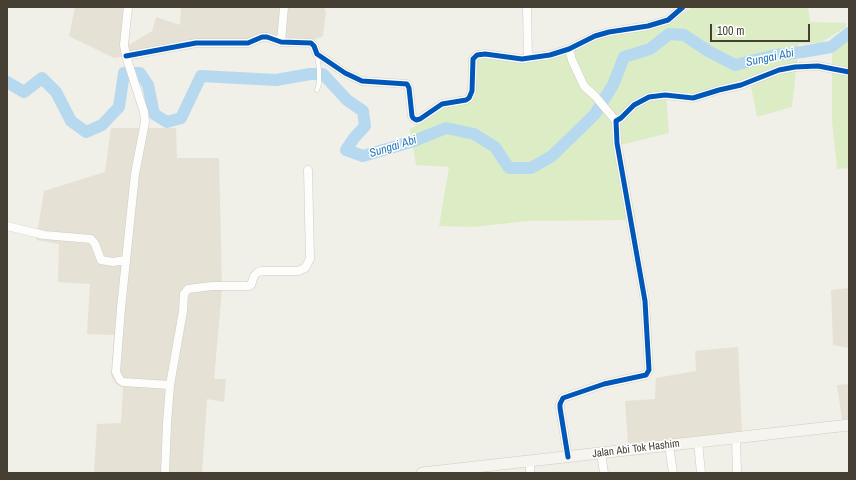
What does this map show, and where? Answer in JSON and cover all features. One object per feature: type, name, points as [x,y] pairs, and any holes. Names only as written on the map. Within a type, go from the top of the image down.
[{"type":"main road","name":"Jalan Abi Tok Hashim","points":[[422,473],[568,458],[849,425]]},
{"type":"street","points":[[128,7],[124,45],[126,56],[144,112],[145,122],[135,174],[116,372],[120,380],[123,382],[170,385]]},
{"type":"street","points":[[281,42],[284,7]]},
{"type":"street","points":[[527,7],[528,58]]},
{"type":"street","points":[[126,56],[196,43],[248,43],[262,37],[267,37],[281,42],[311,43],[317,54],[345,73],[362,81],[407,84],[410,93],[412,116],[416,120],[420,119],[442,104],[466,100],[469,98],[472,91],[473,59],[477,55],[485,54],[516,58],[550,55],[569,49],[595,36],[609,32],[648,26],[668,20],[683,7]]},
{"type":"street","points":[[568,458],[560,408],[563,398],[604,384],[646,376],[649,370],[645,301],[617,143],[614,118],[584,86],[572,60],[569,49]]},
{"type":"street","points":[[614,118],[621,118],[638,103],[649,97],[657,95],[693,98],[741,85],[779,70],[795,67],[818,66],[849,72]]},
{"type":"street","points":[[165,473],[166,424],[170,385],[183,311],[184,294],[188,289],[212,286],[249,286],[251,285],[254,276],[258,272],[262,271],[298,271],[305,268],[310,259],[308,170]]},
{"type":"street","points":[[7,226],[44,235],[91,239],[96,244],[101,260],[113,262],[126,260]]},
{"type":"street","points":[[736,438],[737,473]]},
{"type":"street","points":[[698,442],[701,473]]},
{"type":"street","points":[[669,445],[673,473]]},
{"type":"street","points":[[601,453],[604,473]]},
{"type":"street","points":[[530,461],[530,473]]},
{"type":"lane","points":[[317,54],[320,70],[317,90]]},
{"type":"shaded area","points":[[75,7],[129,7],[129,45],[152,31],[156,17],[180,25],[181,7],[324,7],[326,12],[323,36],[311,41],[259,40],[238,47],[182,46],[114,58],[69,36]]},
{"type":"shaded area","points":[[111,128],[176,128],[177,158],[219,158],[222,289],[214,379],[226,379],[224,402],[207,399],[202,473],[94,473],[97,424],[121,423],[123,388],[116,384],[111,376],[114,335],[87,334],[90,284],[58,282],[59,244],[36,240],[44,191],[105,172]]},
{"type":"shaded area","points":[[849,288],[849,348],[833,345],[831,290]]},
{"type":"shaded area","points":[[738,347],[742,433],[628,443],[625,401],[655,399],[656,378],[696,371],[695,351]]},
{"type":"shaded area","points":[[849,384],[849,419],[842,419],[837,385]]},
{"type":"green space","points":[[692,7],[808,7],[810,22],[846,23],[846,27],[821,43],[799,44],[792,107],[757,117],[750,81],[690,98],[666,95],[669,133],[621,145],[636,220],[528,221],[473,227],[439,226],[449,167],[416,165],[410,129],[447,106],[472,100],[473,61],[484,56],[525,62],[612,31],[673,22]]},
{"type":"green space","points":[[849,38],[849,168],[837,169],[832,121],[832,54]]},
{"type":"waterway","name":"Sungai Abi","points":[[7,82],[24,92],[42,78],[56,92],[71,121],[86,132],[102,125],[119,107],[124,73],[140,73],[148,85],[154,114],[167,122],[181,118],[201,76],[276,80],[310,74],[323,74],[347,100],[363,111],[365,126],[346,150],[363,156],[414,141],[446,128],[474,134],[495,147],[509,168],[531,168],[552,156],[595,114],[613,85],[624,57],[650,49],[669,34],[684,35],[708,51],[735,65],[775,55],[831,47],[849,33]]},
{"type":"cycle path","points":[[126,56],[196,43],[248,43],[262,37],[267,37],[281,42],[311,43],[317,54],[345,73],[362,81],[407,84],[409,88],[412,116],[416,120],[420,119],[442,104],[466,100],[469,98],[472,91],[473,59],[477,55],[485,54],[522,59],[550,55],[569,49],[595,36],[609,32],[648,26],[668,20],[683,7]]},
{"type":"cycle path","points":[[568,457],[560,408],[563,398],[604,384],[646,375],[649,370],[645,301],[617,143],[616,121],[634,105],[649,97],[665,95],[693,98],[741,85],[779,70],[795,67],[818,66],[849,72]]}]
